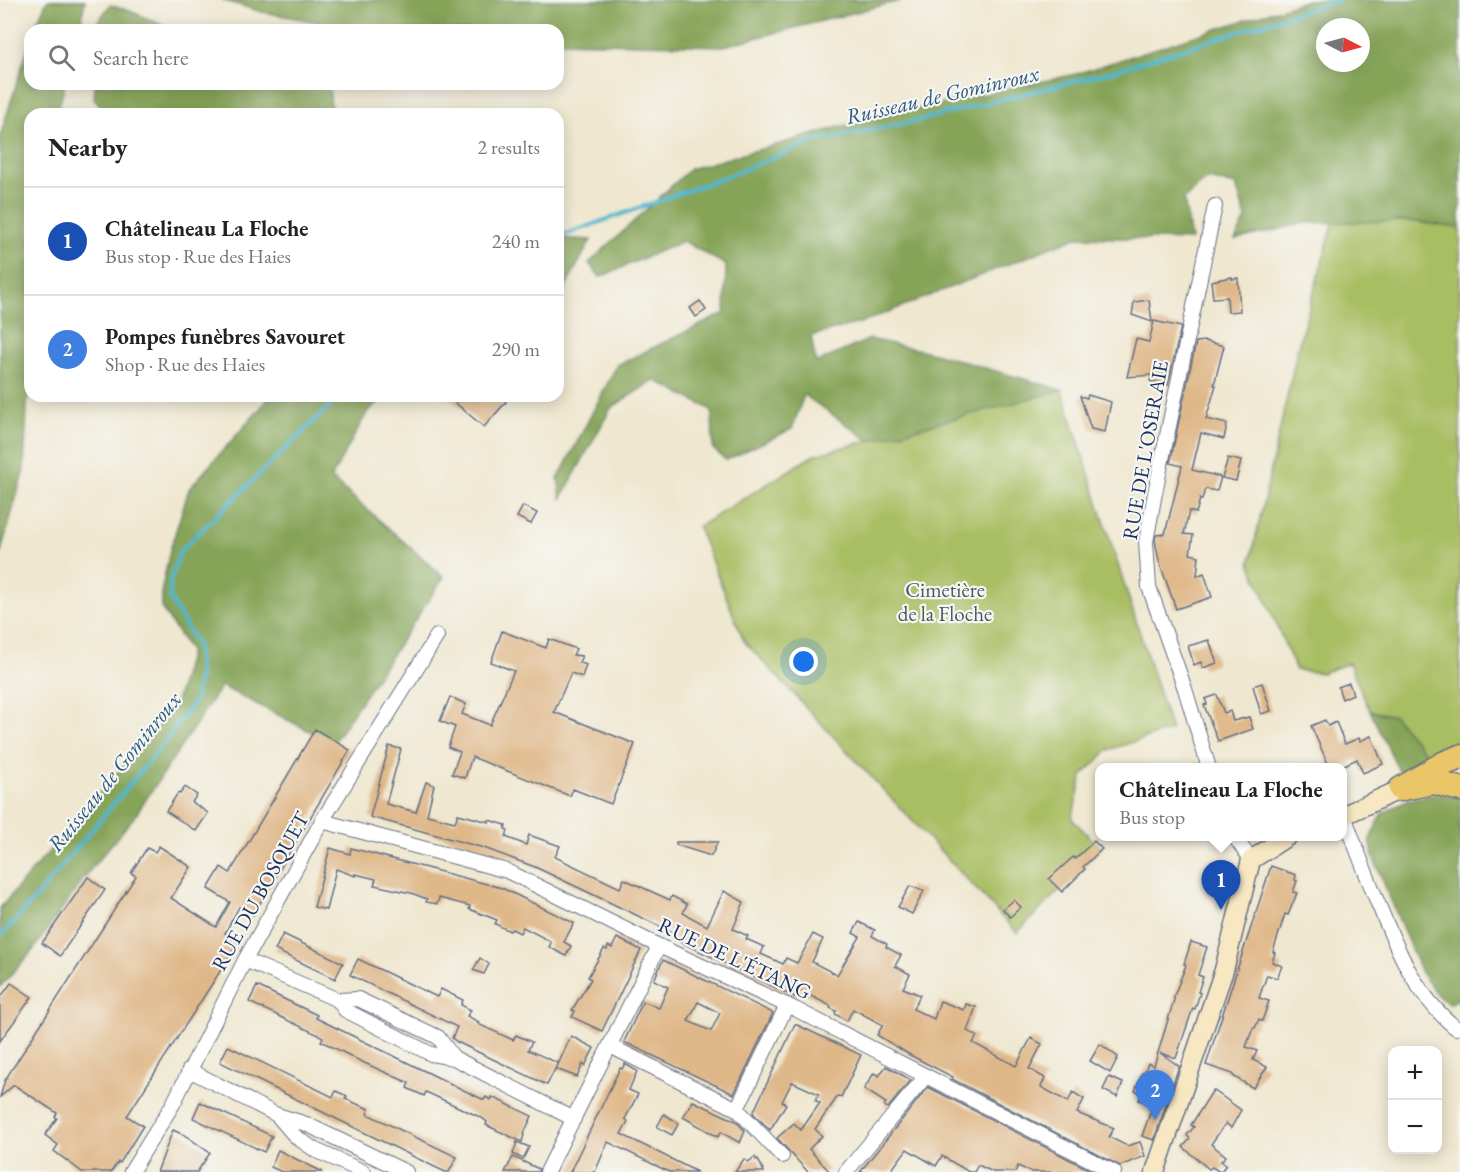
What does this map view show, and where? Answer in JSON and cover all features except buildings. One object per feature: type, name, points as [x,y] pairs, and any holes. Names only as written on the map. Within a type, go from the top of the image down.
[{"type":"highway","points":[[1401,789],[1443,764],[1460,757]]},
{"type":"highway","points":[[1401,789],[1433,782],[1460,789]]},
{"type":"street","name":"RUE DE L'OSERAIE","points":[[1207,763],[1185,689],[1149,587],[1146,542],[1215,206]]},
{"type":"street","name":"RUE DU BOSQUET","points":[[131,1172],[173,1104],[245,960],[322,820],[437,636]]},
{"type":"street","points":[[1347,814],[1401,789]]},
{"type":"street","name":"RUE DE L'ÉTANG","points":[[322,820],[507,871],[659,946],[787,1005],[1114,1172]]},
{"type":"street","points":[[1347,826],[1400,956],[1416,985],[1439,1014],[1456,1028]]},
{"type":"street","points":[[1237,841],[1251,860]]},
{"type":"street","points":[[1155,1172],[1224,970],[1251,860],[1282,841]]},
{"type":"street","points":[[547,1172],[659,946]]},
{"type":"street","points":[[245,960],[338,1000],[345,1010],[431,1054],[454,1058],[574,1119]]},
{"type":"street","points":[[737,1109],[787,1005]]},
{"type":"street","points":[[610,1046],[737,1109],[782,1156]]},
{"type":"street","points":[[189,1070],[277,1115],[306,1124],[406,1172]]},
{"type":"street","points":[[846,1172],[926,1076]]},
{"type":"street","points":[[277,1115],[296,1136],[315,1150],[364,1172]]},
{"type":"green space","points":[[47,0],[85,0],[81,24],[37,24]]},
{"type":"green space","points":[[222,0],[903,0],[724,46],[564,42],[564,24],[329,24],[262,12]]},
{"type":"green space","points":[[1308,0],[1460,0],[1460,228],[1410,221],[1305,223],[1235,240],[1246,219],[1236,185],[1207,179],[1184,199],[1191,240],[1077,237],[863,322],[811,336],[816,363],[870,339],[934,353],[1062,390],[870,441],[804,395],[792,429],[726,460],[713,449],[712,410],[654,380],[611,408],[561,499],[558,479],[617,365],[725,313],[726,265],[683,241],[600,277],[589,263],[690,169],[857,122],[1076,74]]},
{"type":"green space","points":[[110,5],[160,24],[96,24]]},
{"type":"green space","points":[[24,60],[24,90],[63,90],[59,108],[24,108],[24,402],[27,402],[24,470],[0,555],[0,136]]},
{"type":"green space","points":[[95,90],[330,90],[331,108],[104,108],[94,100]]},
{"type":"green space","points":[[1334,221],[1410,221],[1460,228],[1460,748],[1453,752],[1429,757],[1394,716],[1370,711],[1349,663],[1322,673],[1296,670],[1250,563],[1300,339]]},
{"type":"green space","points":[[564,238],[591,240],[564,290]]},
{"type":"green space","name":"Cimetière de la Floche","points":[[1062,390],[1171,730],[1108,750],[1082,776],[1072,819],[1101,848],[1017,933],[744,641],[698,527],[814,455]]},
{"type":"green space","points":[[266,402],[379,402],[368,411],[331,478],[444,577],[333,743],[221,686],[135,816],[90,870],[33,950],[0,987],[0,908],[175,706],[190,651],[162,609],[162,588],[170,550],[189,489]]},
{"type":"green space","points":[[1370,711],[1394,716],[1429,757],[1441,755],[1402,777]]},
{"type":"green space","points":[[1438,794],[1460,798],[1460,994],[1459,999],[1449,1004],[1439,997],[1421,973],[1373,857],[1370,839],[1382,813],[1411,799]]},
{"type":"waterway","name":"Ruisseau de Gominroux","points":[[564,235],[725,177],[814,141],[916,121],[1110,72],[1338,0]]},
{"type":"waterway","name":"Ruisseau de Gominroux","points":[[0,937],[165,742],[195,700],[199,675],[197,645],[170,599],[170,581],[180,551],[334,402]]},
{"type":"place","name":"Châtelineau La Floche","points":[[1221,910]]},
{"type":"place","name":"Pompes funèbres Savouret","points":[[1155,1120]]}]
